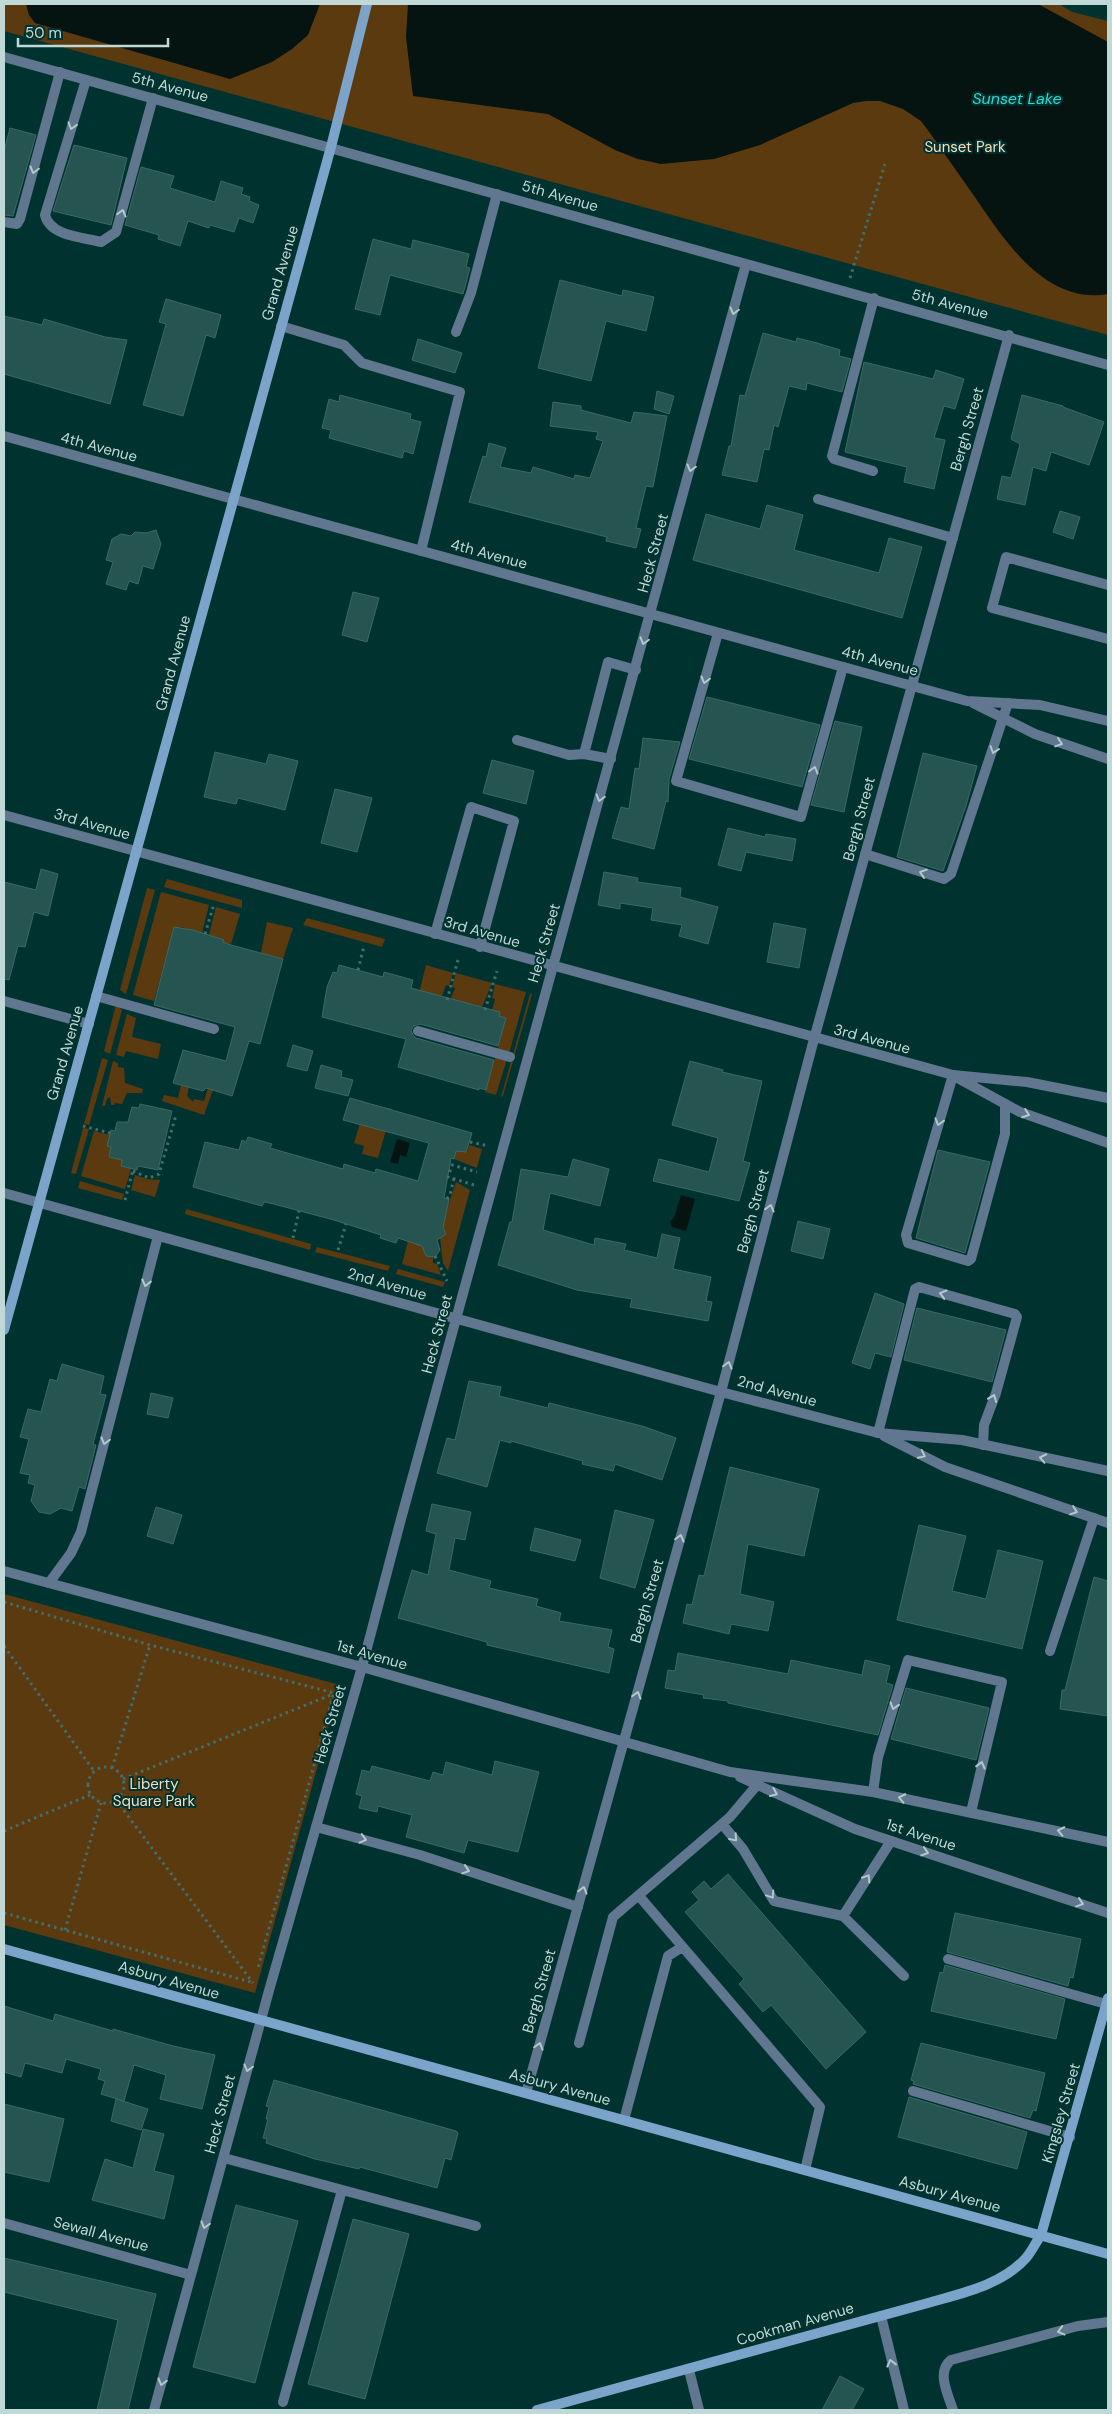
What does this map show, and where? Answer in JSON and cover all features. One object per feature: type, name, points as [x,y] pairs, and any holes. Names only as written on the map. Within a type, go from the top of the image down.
[{"type":"street","name":"Grand Avenue","points":[[4,1330],[331,147],[368,4]]},
{"type":"street","name":"5th Avenue","points":[[4,57],[1108,364]]},
{"type":"street","points":[[4,222],[17,224],[20,220],[60,72]]},
{"type":"street","points":[[86,80],[45,214],[47,222],[60,232],[101,242],[116,232],[153,98]]},
{"type":"street","points":[[456,332],[471,293],[497,194]]},
{"type":"street","name":"Heck Street","points":[[154,2410],[261,2021],[362,1667],[746,264]]},
{"type":"street","points":[[873,471],[834,459],[832,456],[874,298]]},
{"type":"street","points":[[281,326],[344,345],[362,363],[460,392],[421,551]]},
{"type":"street","name":"Bergh Street","points":[[526,2093],[721,1392],[814,1039],[1009,336]]},
{"type":"street","name":"4th Avenue","points":[[4,436],[967,701],[1035,734],[1108,759]]},
{"type":"street","points":[[818,499],[953,538]]},
{"type":"street","points":[[1108,585],[1006,557],[992,608],[1108,639]]},
{"type":"street","points":[[718,633],[676,781],[801,817],[843,667]]},
{"type":"street","points":[[584,754],[608,662],[636,670]]},
{"type":"street","name":"4th Avenue","points":[[967,701],[1040,705],[1108,720]]},
{"type":"street","points":[[865,854],[944,880],[951,874],[1008,703]]},
{"type":"street","points":[[517,740],[570,754],[584,754],[611,760]]},
{"type":"street","points":[[435,934],[471,807],[514,821],[480,947]]},
{"type":"street","name":"3rd Avenue","points":[[4,815],[814,1039],[953,1075],[1027,1082],[1108,1098]]},
{"type":"street","points":[[96,996],[214,1029]]},
{"type":"street","points":[[4,1001],[88,1024]]},
{"type":"street","points":[[418,1031],[510,1057]]},
{"type":"street","points":[[953,1075],[906,1235],[908,1243],[968,1261],[971,1259],[1005,1134],[1005,1104]]},
{"type":"street","name":"3rd Avenue","points":[[953,1075],[1020,1112],[1108,1143]]},
{"type":"street","name":"2nd Avenue","points":[[4,1193],[721,1392],[878,1433],[962,1440],[1108,1471]]},
{"type":"street","points":[[49,1583],[71,1553],[81,1532],[158,1236]]},
{"type":"street","points":[[878,1433],[915,1289],[919,1287],[1015,1314],[1016,1318],[996,1392],[984,1425],[983,1445]]},
{"type":"street","name":"2nd Avenue","points":[[878,1433],[946,1467],[1108,1522]]},
{"type":"street","points":[[1050,1651],[1094,1518]]},
{"type":"street","name":"1st Avenue","points":[[4,1571],[362,1667],[730,1772],[873,1792],[1108,1842]]},
{"type":"street","points":[[873,1792],[878,1757],[908,1660],[1002,1682],[971,1812]]},
{"type":"street","name":"1st Avenue","points":[[730,1772],[854,1828],[1108,1913]]},
{"type":"street","points":[[579,2043],[613,1917],[722,1824],[757,1785]]},
{"type":"street","points":[[722,1824],[743,1849],[774,1901],[843,1916],[904,1976]]},
{"type":"street","points":[[316,1826],[420,1855],[578,1907]]},
{"type":"street","points":[[843,1916],[892,1841]]},
{"type":"street","points":[[639,1896],[820,2107],[805,2170]]},
{"type":"street","points":[[624,2120],[668,1956],[682,1946]]},
{"type":"street","name":"Asbury Avenue","points":[[4,1949],[1108,2254]]},
{"type":"street","points":[[948,1960],[1107,2001]]},
{"type":"street","name":"Kingsley Street","points":[[1042,2235],[1107,2001]]},
{"type":"street","points":[[913,2091],[1070,2137]]},
{"type":"street","points":[[224,2158],[476,2226]]},
{"type":"street","points":[[283,2402],[342,2190]]},
{"type":"street","name":"Sewall Avenue","points":[[4,2223],[191,2275]]},
{"type":"street","name":"Cookman Avenue","points":[[537,2410],[689,2370],[972,2290],[996,2280],[1013,2270],[1026,2258],[1042,2235]]},
{"type":"street","points":[[881,2316],[904,2410]]},
{"type":"street","points":[[952,2410],[943,2374],[945,2365],[951,2360],[1078,2326],[1108,2322]]},
{"type":"street","points":[[689,2370],[699,2410]]},
{"type":"path","points":[[846,291],[884,164]]},
{"type":"path","points":[[205,934],[214,904]]},
{"type":"path","points":[[358,970],[364,946]]},
{"type":"path","points":[[447,1000],[458,960]]},
{"type":"path","points":[[485,1010],[497,970]]},
{"type":"path","points":[[125,1200],[133,1170],[149,1178],[159,1174],[176,1115]]},
{"type":"path","points":[[83,1126],[110,1133]]},
{"type":"path","points":[[470,1142],[492,1147]]},
{"type":"path","points":[[474,1184],[448,1177],[452,1165],[478,1172]]},
{"type":"path","points":[[447,1199],[450,1196],[454,1178]]},
{"type":"path","points":[[292,1238],[299,1212]]},
{"type":"path","points":[[338,1250],[346,1224]]},
{"type":"path","points":[[435,1256],[447,1281]]},
{"type":"path","points":[[4,1602],[150,1645],[334,1693]]},
{"type":"path","points":[[112,1768],[150,1645]]},
{"type":"path","points":[[4,1646],[94,1771]]},
{"type":"path","points":[[123,1779],[334,1693]]},
{"type":"path","points":[[254,1983],[334,1693]]},
{"type":"path","points":[[103,1767],[112,1768],[123,1779],[123,1791],[111,1803],[101,1803],[90,1795],[87,1784],[94,1771],[103,1767]]},
{"type":"path","points":[[4,1831],[90,1795]]},
{"type":"path","points":[[116,1800],[254,1983]]},
{"type":"path","points":[[65,1930],[101,1803]]},
{"type":"path","points":[[4,1913],[254,1983]]},
{"type":"green space","name":"Sunset Park","points":[[4,4],[1059,4],[1072,12],[1108,21],[1108,335],[4,31]]},
{"type":"green space","points":[[167,879],[242,900],[242,908],[164,887]]},
{"type":"green space","points":[[147,888],[155,890],[126,994],[120,990]]},
{"type":"green space","points":[[161,892],[209,905],[202,933],[181,927],[180,929],[174,928],[154,1001],[133,995]]},
{"type":"green space","points":[[216,907],[240,914],[231,944],[208,938]]},
{"type":"green space","points":[[307,918],[385,939],[382,947],[303,925]]},
{"type":"green space","points":[[267,922],[293,928],[283,959],[261,953]]},
{"type":"green space","points":[[426,965],[453,973],[449,986],[446,985],[442,996],[419,993]]},
{"type":"green space","points":[[456,973],[492,983],[482,1007],[473,1004],[472,1007],[451,998],[455,988],[452,987]]},
{"type":"green space","points":[[495,984],[526,992],[509,1054],[497,1051],[506,1018],[499,1016],[492,1010],[495,999],[492,998]]},
{"type":"green space","points":[[530,994],[532,994],[503,1096],[501,1097]]},
{"type":"green space","points":[[116,1005],[122,1010],[110,1054],[104,1051]]},
{"type":"green space","points":[[127,1014],[136,1018],[132,1037],[161,1044],[158,1059],[126,1051],[124,1057],[116,1055]]},
{"type":"green space","points":[[496,1055],[507,1059],[496,1095],[485,1092]]},
{"type":"green space","points":[[102,1058],[108,1060],[89,1125],[84,1124]]},
{"type":"green space","points":[[113,1061],[118,1063],[118,1067],[124,1068],[125,1083],[143,1089],[142,1093],[127,1093],[122,1104],[115,1103],[111,1105],[110,1097],[107,1099],[105,1106],[102,1106]]},
{"type":"green space","points":[[181,1085],[189,1087],[187,1096],[193,1102],[194,1099],[204,1101],[208,1088],[213,1090],[204,1115],[162,1101],[164,1095],[178,1098]]},
{"type":"green space","points":[[366,1103],[392,1109],[378,1158],[362,1154],[364,1146],[354,1143]]},
{"type":"green space","points":[[83,1128],[89,1129],[76,1174],[71,1173]]},
{"type":"green space","points":[[94,1131],[110,1135],[111,1147],[109,1157],[122,1160],[121,1166],[131,1169],[125,1189],[81,1176]]},
{"type":"green space","points":[[469,1145],[482,1149],[477,1168],[454,1159],[456,1151],[467,1152]]},
{"type":"green space","points":[[135,1175],[147,1179],[160,1180],[155,1197],[131,1190]]},
{"type":"green space","points":[[80,1181],[124,1194],[122,1200],[78,1188]]},
{"type":"green space","points":[[456,1182],[470,1190],[448,1271],[443,1263],[440,1238],[443,1236],[442,1224]]},
{"type":"green space","points":[[186,1209],[311,1244],[310,1250],[185,1214]]},
{"type":"green space","points":[[408,1241],[424,1246],[426,1256],[433,1257],[433,1263],[437,1264],[441,1275],[402,1264]]},
{"type":"green space","points":[[317,1247],[390,1266],[388,1271],[315,1252]]},
{"type":"green space","points":[[398,1269],[445,1282],[443,1287],[396,1274]]},
{"type":"green space","name":"Liberty Square Park","points":[[4,1594],[340,1685],[255,1993],[4,1925]]},
{"type":"water","points":[[26,4],[320,4],[308,35],[292,49],[272,62],[230,79],[35,23],[29,15]]},
{"type":"water","name":"Sunset Lake","points":[[408,4],[1038,4],[1108,42],[1108,294],[1085,295],[1064,289],[1045,279],[1028,264],[997,229],[921,121],[903,109],[880,101],[853,103],[760,145],[714,159],[661,164],[638,159],[615,150],[548,114],[413,96],[406,37]]},
{"type":"water","points":[[397,1139],[410,1143],[406,1157],[400,1155],[398,1164],[390,1162]]},
{"type":"water","points":[[681,1195],[695,1199],[686,1231],[672,1227],[670,1221],[674,1218]]},
{"type":"building","points":[[10,128],[36,135],[13,216],[4,215],[4,151]]},
{"type":"building","points":[[74,145],[127,158],[111,225],[53,211]]},
{"type":"building","points":[[141,167],[174,176],[170,188],[215,202],[221,181],[243,188],[241,194],[250,197],[249,201],[259,205],[253,223],[239,218],[234,232],[210,225],[209,228],[188,221],[180,246],[158,239],[159,235],[125,225]]},
{"type":"building","points":[[373,239],[411,249],[413,240],[469,254],[466,267],[470,268],[463,294],[390,275],[380,315],[355,309]]},
{"type":"building","points":[[560,280],[622,296],[623,290],[654,297],[646,331],[606,321],[591,381],[538,368]]},
{"type":"building","points":[[166,299],[221,315],[215,338],[206,335],[183,416],[143,405],[166,324],[159,322]]},
{"type":"building","points":[[4,316],[42,325],[44,319],[105,337],[127,340],[110,404],[4,374]]},
{"type":"building","points":[[763,333],[796,342],[797,338],[817,343],[840,350],[839,356],[851,359],[842,392],[807,383],[806,390],[789,386],[778,427],[774,425],[769,450],[764,449],[757,482],[722,475],[729,446],[731,446],[740,395],[745,396]]},
{"type":"building","points":[[418,339],[462,353],[455,373],[412,360]]},
{"type":"building","points":[[864,362],[933,379],[936,370],[964,379],[955,409],[944,406],[934,438],[945,440],[934,489],[904,482],[907,467],[845,452]]},
{"type":"building","points":[[657,391],[674,396],[669,414],[654,409]]},
{"type":"building","points":[[340,395],[411,414],[410,419],[421,422],[413,454],[404,451],[402,458],[329,438],[331,430],[322,428],[329,399],[339,402]]},
{"type":"building","points":[[1022,395],[1063,406],[1104,422],[1089,465],[1051,452],[1046,471],[1033,467],[1025,505],[997,499],[1002,476],[1011,478],[1020,444],[1011,439]]},
{"type":"building","points":[[553,402],[581,406],[581,410],[631,423],[634,412],[667,416],[653,487],[646,486],[636,528],[641,529],[636,548],[606,541],[607,537],[469,502],[483,456],[486,457],[489,443],[506,448],[500,467],[531,473],[533,467],[574,479],[575,475],[590,478],[603,441],[596,439],[598,432],[550,426]]},
{"type":"building","points":[[767,505],[803,515],[794,550],[879,573],[889,538],[922,547],[902,618],[693,560],[706,514],[760,529]]},
{"type":"building","points":[[1060,511],[1080,517],[1073,539],[1053,532]]},
{"type":"building","points":[[156,530],[161,544],[153,569],[143,566],[138,584],[129,581],[126,590],[106,584],[113,562],[106,560],[112,539],[121,534],[131,536],[135,532],[146,533]]},
{"type":"building","points":[[353,592],[379,598],[367,642],[342,635]]},
{"type":"building","points":[[707,697],[820,725],[802,787],[689,759]]},
{"type":"building","points":[[835,721],[862,727],[844,812],[811,805]]},
{"type":"building","points":[[643,738],[680,742],[669,779],[668,802],[666,801],[654,849],[612,838],[621,807],[629,809],[635,768],[639,769]]},
{"type":"building","points":[[215,752],[266,764],[269,754],[298,761],[285,810],[238,798],[236,804],[204,797]]},
{"type":"building","points":[[923,753],[977,766],[966,806],[943,871],[897,857]]},
{"type":"building","points":[[492,760],[534,771],[526,804],[483,793]]},
{"type":"building","points":[[335,789],[372,798],[357,852],[321,843]]},
{"type":"building","points":[[728,828],[765,837],[766,834],[796,839],[792,861],[746,852],[741,871],[718,865]]},
{"type":"building","points":[[41,869],[58,874],[48,916],[34,912],[25,947],[18,946],[9,980],[4,979],[4,882],[36,890]]},
{"type":"building","points":[[604,872],[638,878],[637,882],[681,888],[680,897],[718,907],[708,944],[679,936],[682,925],[651,920],[653,908],[620,903],[620,909],[598,905]]},
{"type":"building","points":[[774,923],[806,929],[799,968],[767,962]]},
{"type":"building","points":[[174,927],[193,930],[224,940],[223,942],[231,945],[283,959],[260,1044],[249,1041],[232,1096],[206,1088],[203,1091],[173,1083],[183,1050],[226,1061],[235,1027],[154,1005]]},
{"type":"building","points":[[339,965],[383,977],[384,972],[413,980],[411,988],[500,1012],[499,1016],[506,1018],[498,1046],[420,1024],[414,1026],[411,1030],[416,1038],[494,1060],[486,1090],[479,1088],[479,1090],[398,1067],[406,1039],[322,1017],[327,987],[333,972],[337,973]]},
{"type":"building","points":[[293,1045],[313,1051],[307,1071],[287,1066]]},
{"type":"building","points":[[690,1061],[723,1070],[722,1072],[762,1081],[743,1161],[750,1163],[739,1201],[653,1181],[659,1159],[709,1172],[718,1138],[672,1125]]},
{"type":"building","points":[[321,1065],[342,1071],[341,1077],[353,1080],[348,1096],[315,1088]]},
{"type":"building","points":[[350,1098],[472,1133],[466,1152],[456,1151],[454,1159],[451,1158],[444,1198],[449,1199],[443,1228],[446,1234],[437,1240],[440,1250],[435,1257],[426,1256],[422,1246],[398,1238],[396,1243],[380,1238],[381,1235],[334,1220],[270,1203],[264,1202],[262,1206],[193,1187],[205,1142],[239,1150],[242,1140],[246,1142],[248,1137],[272,1144],[270,1148],[343,1169],[344,1164],[375,1173],[376,1169],[418,1181],[429,1143],[343,1120]]},
{"type":"building","points":[[140,1104],[172,1111],[158,1170],[138,1166],[137,1170],[121,1166],[122,1160],[109,1157],[111,1147],[107,1146],[111,1130],[115,1131],[117,1122],[128,1122],[132,1107],[139,1108]]},
{"type":"building","points":[[938,1150],[990,1162],[965,1253],[916,1238]]},
{"type":"building","points":[[573,1159],[609,1169],[600,1206],[550,1193],[543,1230],[594,1245],[595,1238],[626,1244],[624,1250],[657,1258],[662,1234],[680,1238],[673,1269],[711,1277],[706,1301],[712,1302],[708,1321],[630,1307],[632,1299],[577,1290],[498,1265],[510,1222],[512,1222],[521,1169],[568,1177]]},
{"type":"building","points":[[798,1221],[830,1229],[823,1259],[791,1251]]},
{"type":"building","points":[[875,1293],[904,1304],[891,1357],[875,1353],[870,1369],[852,1363]]},
{"type":"building","points":[[917,1308],[1006,1330],[992,1382],[904,1360]]},
{"type":"building","points":[[62,1364],[104,1376],[100,1394],[106,1395],[93,1444],[96,1445],[85,1489],[79,1487],[72,1511],[61,1508],[50,1514],[39,1512],[31,1501],[35,1485],[28,1483],[30,1475],[20,1473],[29,1439],[20,1437],[28,1409],[41,1412],[50,1379],[57,1381]]},
{"type":"building","points":[[469,1381],[501,1387],[499,1396],[548,1408],[549,1403],[642,1426],[676,1438],[662,1480],[615,1464],[613,1471],[582,1464],[583,1461],[511,1441],[511,1443],[500,1440],[487,1487],[437,1473],[447,1438],[455,1440]]},
{"type":"building","points":[[151,1393],[173,1398],[168,1418],[147,1414]]},
{"type":"building","points":[[730,1467],[819,1489],[804,1556],[748,1544],[740,1594],[774,1602],[768,1631],[731,1624],[729,1634],[683,1623],[687,1604],[692,1605],[699,1575],[704,1576]]},
{"type":"building","points":[[432,1504],[471,1512],[465,1540],[455,1538],[449,1570],[491,1581],[489,1588],[538,1599],[536,1606],[561,1613],[559,1621],[612,1630],[608,1647],[614,1649],[609,1673],[487,1645],[487,1642],[398,1618],[412,1570],[428,1575],[436,1534],[426,1531]]},
{"type":"building","points":[[156,1507],[182,1515],[173,1544],[147,1536]]},
{"type":"building","points":[[615,1510],[654,1520],[635,1588],[600,1578]]},
{"type":"building","points":[[919,1525],[966,1536],[952,1591],[986,1599],[998,1550],[1043,1561],[1022,1649],[897,1620]]},
{"type":"building","points":[[535,1528],[581,1540],[575,1561],[530,1550]]},
{"type":"building","points":[[1094,1577],[1108,1581],[1108,1716],[1060,1709],[1062,1690],[1065,1690]]},
{"type":"building","points":[[678,1653],[788,1674],[791,1660],[862,1675],[865,1660],[890,1666],[886,1683],[893,1685],[878,1735],[728,1703],[728,1701],[703,1698],[704,1695],[665,1688],[668,1670],[675,1671]]},
{"type":"building","points":[[906,1688],[989,1708],[976,1760],[891,1739]]},
{"type":"building","points":[[495,1761],[539,1772],[518,1852],[468,1840],[464,1853],[406,1837],[412,1815],[378,1806],[377,1812],[359,1808],[362,1796],[356,1794],[362,1770],[370,1772],[372,1766],[430,1781],[433,1772],[443,1775],[446,1762],[492,1775]]},
{"type":"building","points":[[728,1874],[866,2032],[826,2069],[771,2005],[763,2012],[739,1984],[744,1979],[685,1912],[699,1900],[692,1892],[704,1881],[711,1889]]},
{"type":"building","points":[[955,1913],[1081,1939],[1073,1978],[1070,1977],[1068,1986],[947,1952]]},
{"type":"building","points":[[945,1965],[1065,1999],[1056,2039],[931,2011],[940,1972],[943,1973]]},
{"type":"building","points":[[4,2006],[53,2021],[55,2014],[113,2031],[113,2029],[173,2046],[215,2055],[202,2109],[160,2099],[166,2075],[134,2065],[124,2101],[101,2094],[105,2081],[98,2079],[101,2069],[66,2059],[62,2073],[25,2063],[21,2077],[4,2072]]},
{"type":"building","points":[[921,2043],[1045,2073],[1036,2111],[1033,2110],[1030,2118],[913,2084],[914,2081],[911,2080]]},
{"type":"building","points":[[274,2080],[456,2131],[458,2133],[451,2160],[445,2158],[437,2188],[360,2167],[359,2169],[315,2159],[266,2143],[267,2139],[263,2138],[269,2107],[266,2106]]},
{"type":"building","points":[[909,2097],[1027,2132],[1017,2169],[898,2137]]},
{"type":"building","points":[[116,2099],[148,2109],[141,2130],[111,2121]]},
{"type":"building","points":[[4,2104],[64,2119],[49,2182],[4,2172]]},
{"type":"building","points":[[143,2129],[164,2134],[154,2171],[174,2176],[164,2219],[92,2200],[105,2159],[133,2168]]},
{"type":"building","points":[[236,2205],[298,2221],[255,2383],[193,2367]]},
{"type":"building","points":[[353,2219],[409,2234],[365,2399],[308,2384]]},
{"type":"building","points":[[4,2258],[156,2294],[128,2410],[97,2410],[118,2320],[4,2292]]},
{"type":"building","points":[[840,2376],[864,2389],[852,2410],[822,2410]]}]
